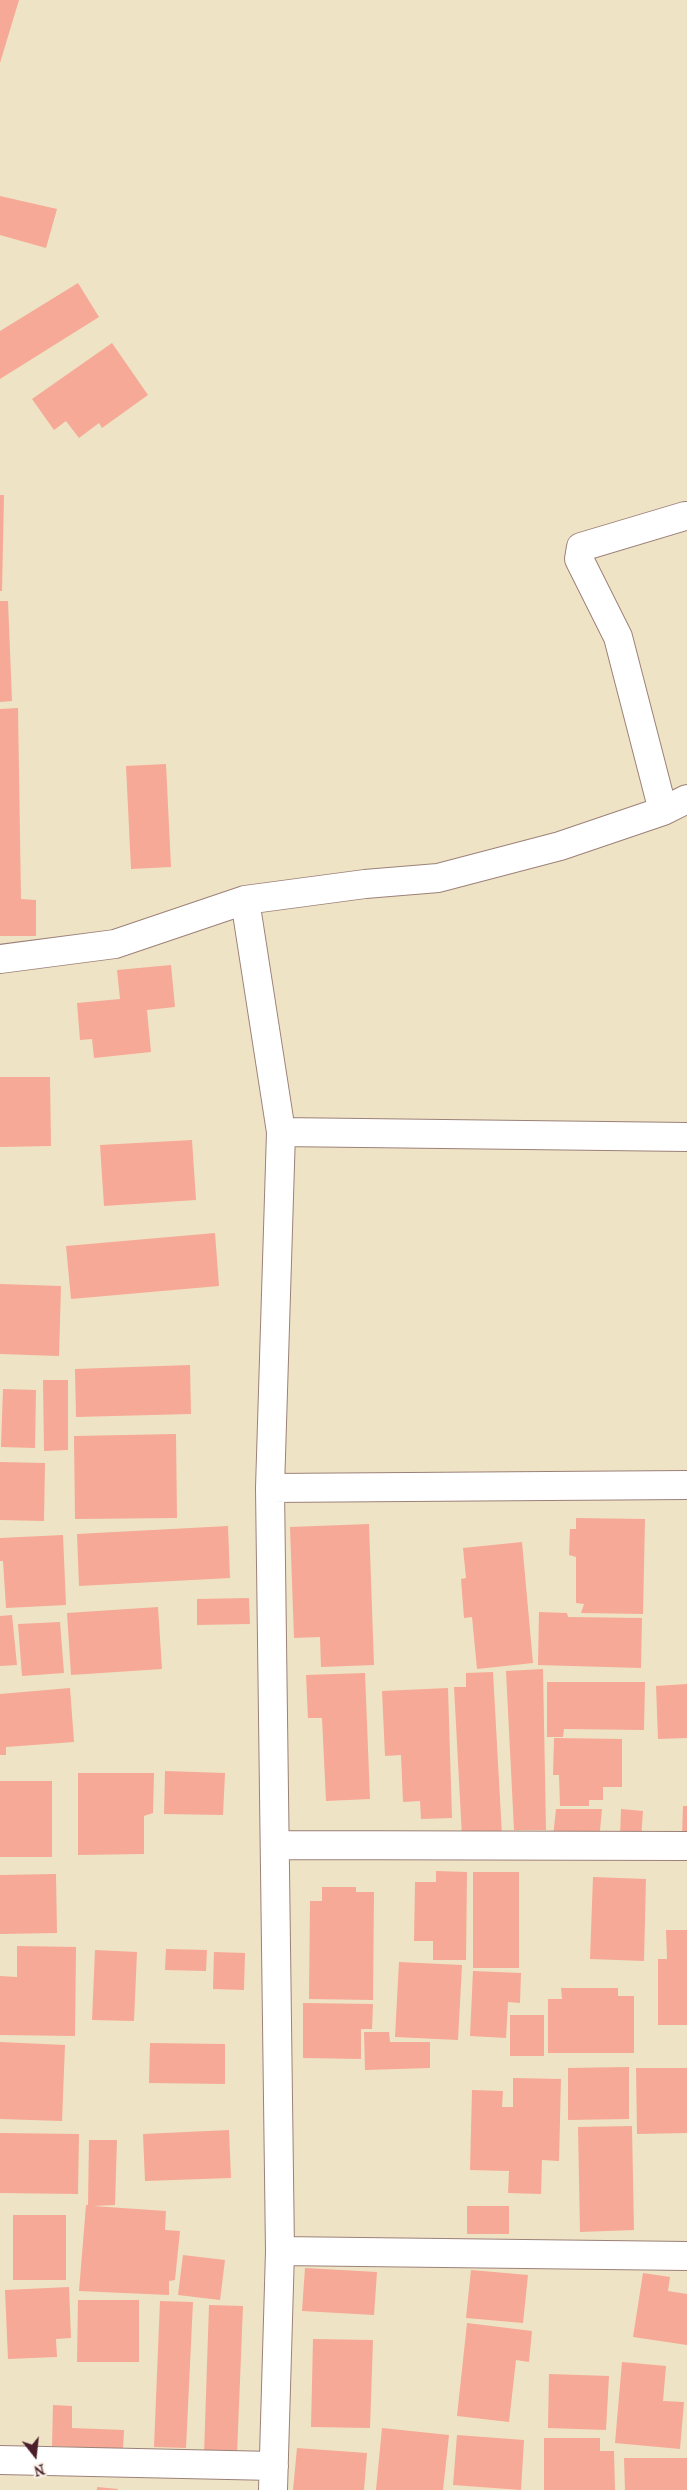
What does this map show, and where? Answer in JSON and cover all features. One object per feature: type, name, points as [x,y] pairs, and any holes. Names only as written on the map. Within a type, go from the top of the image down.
[{"type":"street","points":[[663,811],[618,637],[579,560],[581,547],[685,516]]},
{"type":"street","points":[[0,958],[115,944],[245,900],[365,884],[438,878],[560,846],[663,811],[687,799]]},
{"type":"street","points":[[0,2460],[273,2478],[280,2251],[270,1488],[281,1132],[245,900]]},
{"type":"street","points":[[281,1132],[687,1137]]},
{"type":"street","points":[[270,1488],[687,1485]]},
{"type":"street","points":[[276,1845],[687,1846]]},
{"type":"street","points":[[280,2251],[687,2256]]},
{"type":"building","points":[[0,0],[19,0],[0,63]]},
{"type":"building","points":[[0,196],[57,209],[46,248],[0,235]]},
{"type":"building","points":[[78,283],[99,317],[0,379],[0,331]]},
{"type":"building","points":[[112,343],[148,395],[102,428],[99,423],[79,438],[66,421],[54,430],[32,399]]},
{"type":"building","points":[[0,495],[4,495],[2,591],[0,591]]},
{"type":"building","points":[[0,601],[8,601],[12,701],[0,702]]},
{"type":"building","points":[[18,708],[21,899],[36,900],[36,936],[0,936],[0,709]]},
{"type":"building","points":[[166,764],[171,867],[131,869],[126,766]]},
{"type":"building","points":[[171,965],[175,1007],[147,1010],[151,1052],[94,1058],[92,1039],[80,1040],[77,1003],[120,999],[117,970]]},
{"type":"building","points":[[0,1077],[50,1077],[51,1146],[0,1147]]},
{"type":"building","points":[[192,1140],[196,1200],[104,1206],[100,1145]]},
{"type":"building","points":[[215,1233],[219,1286],[71,1299],[66,1246]]},
{"type":"building","points":[[0,1284],[61,1286],[59,1356],[0,1354]]},
{"type":"building","points":[[190,1365],[191,1414],[76,1417],[75,1369]]},
{"type":"building","points":[[43,1380],[68,1380],[68,1450],[44,1451]]},
{"type":"building","points":[[3,1389],[36,1390],[35,1448],[1,1447]]},
{"type":"building","points":[[176,1434],[177,1518],[75,1519],[74,1436]]},
{"type":"building","points":[[0,1462],[45,1463],[44,1521],[0,1520]]},
{"type":"building","points":[[576,1518],[645,1519],[643,1614],[581,1613],[584,1604],[576,1603],[576,1557],[569,1555],[570,1529],[576,1529]]},
{"type":"building","points":[[369,1524],[374,1665],[321,1667],[320,1637],[294,1638],[290,1527]]},
{"type":"building","points":[[228,1526],[230,1578],[79,1586],[77,1534]]},
{"type":"building","points":[[63,1535],[66,1605],[6,1608],[3,1561],[0,1561],[0,1538]]},
{"type":"building","points":[[522,1542],[533,1663],[477,1669],[472,1617],[464,1618],[461,1579],[466,1578],[463,1548]]},
{"type":"building","points":[[249,1598],[250,1624],[197,1625],[197,1599]]},
{"type":"building","points":[[158,1607],[162,1669],[71,1675],[67,1613]]},
{"type":"building","points":[[539,1612],[567,1613],[568,1617],[642,1618],[641,1668],[538,1665]]},
{"type":"building","points":[[12,1615],[17,1665],[0,1666],[0,1616]]},
{"type":"building","points":[[60,1622],[64,1673],[22,1676],[18,1624]]},
{"type":"building","points":[[543,1669],[546,1830],[514,1830],[506,1671]]},
{"type":"building","points":[[493,1672],[502,1835],[462,1837],[454,1687],[466,1687],[466,1673]]},
{"type":"building","points":[[365,1673],[370,1799],[326,1801],[322,1718],[308,1718],[306,1675]]},
{"type":"building","points":[[547,1682],[645,1682],[644,1730],[564,1729],[563,1737],[547,1737]]},
{"type":"building","points":[[687,1684],[687,1738],[658,1739],[656,1686]]},
{"type":"building","points":[[70,1688],[74,1742],[6,1747],[6,1755],[0,1755],[0,1694]]},
{"type":"building","points":[[448,1688],[452,1818],[421,1819],[420,1801],[403,1802],[401,1755],[385,1756],[382,1691]]},
{"type":"building","points":[[554,1738],[622,1739],[622,1787],[603,1787],[603,1800],[589,1800],[589,1806],[560,1806],[559,1775],[553,1775]]},
{"type":"building","points":[[165,1771],[225,1773],[223,1815],[164,1814]]},
{"type":"building","points":[[78,1773],[154,1773],[153,1813],[144,1816],[144,1854],[78,1855]]},
{"type":"building","points":[[0,1781],[52,1781],[52,1857],[0,1857]]},
{"type":"building","points":[[683,1806],[687,1806],[687,1837],[682,1837]]},
{"type":"building","points":[[556,1809],[602,1809],[599,1841],[553,1837]]},
{"type":"building","points":[[621,1809],[643,1811],[641,1839],[620,1838]]},
{"type":"building","points":[[436,1871],[467,1872],[466,1960],[433,1960],[433,1941],[414,1941],[415,1882],[436,1882]]},
{"type":"building","points":[[473,1872],[519,1872],[519,1968],[473,1968]]},
{"type":"building","points":[[56,1874],[57,1933],[0,1934],[0,1875]]},
{"type":"building","points":[[593,1877],[646,1879],[644,1961],[590,1959]]},
{"type":"building","points":[[322,1887],[356,1887],[356,1892],[374,1892],[373,2000],[309,1999],[310,1901],[322,1901]]},
{"type":"building","points":[[666,1930],[687,1930],[687,2025],[658,2025],[658,1959],[667,1959]]},
{"type":"building","points":[[17,1946],[76,1947],[75,2036],[0,2035],[0,1976],[17,1977]]},
{"type":"building","points":[[166,1949],[207,1950],[206,1971],[165,1970]]},
{"type":"building","points":[[95,1950],[137,1952],[134,2021],[92,2020]]},
{"type":"building","points":[[214,1952],[245,1953],[244,1990],[213,1989]]},
{"type":"building","points":[[399,1962],[462,1965],[458,2040],[395,2037]]},
{"type":"building","points":[[473,1971],[521,1973],[520,2003],[508,2002],[506,2038],[470,2036]]},
{"type":"building","points":[[561,1988],[618,1988],[618,1996],[634,1996],[634,2053],[548,2053],[548,1999],[562,1999]]},
{"type":"building","points":[[303,2003],[373,2004],[372,2029],[361,2029],[361,2059],[303,2058]]},
{"type":"building","points":[[510,2015],[544,2015],[544,2056],[510,2056]]},
{"type":"building","points":[[364,2032],[389,2032],[390,2042],[430,2042],[430,2068],[365,2070]]},
{"type":"building","points":[[0,2042],[65,2045],[62,2121],[0,2119]]},
{"type":"building","points":[[150,2043],[225,2044],[225,2084],[149,2083]]},
{"type":"building","points":[[629,2067],[629,2119],[568,2120],[568,2068]]},
{"type":"building","points":[[636,2068],[687,2068],[687,2133],[637,2134]]},
{"type":"building","points":[[513,2078],[561,2079],[559,2161],[542,2160],[541,2194],[508,2193],[509,2171],[470,2170],[472,2090],[503,2091],[502,2107],[513,2107]]},
{"type":"building","points":[[632,2126],[634,2230],[580,2232],[578,2127]]},
{"type":"building","points":[[229,2130],[231,2178],[145,2181],[143,2134]]},
{"type":"building","points":[[0,2133],[79,2134],[78,2194],[0,2193]]},
{"type":"building","points":[[89,2140],[117,2140],[115,2205],[93,2206],[166,2211],[165,2230],[180,2231],[175,2280],[169,2281],[169,2295],[79,2291],[86,2205],[88,2205]]},
{"type":"building","points":[[467,2206],[509,2206],[509,2234],[467,2234]]},
{"type":"building","points":[[13,2215],[66,2215],[66,2280],[13,2280]]},
{"type":"building","points":[[183,2255],[225,2260],[220,2300],[178,2295]]},
{"type":"building","points":[[305,2268],[377,2272],[374,2315],[302,2311]]},
{"type":"building","points":[[471,2270],[528,2275],[523,2323],[466,2318]]},
{"type":"building","points":[[643,2273],[670,2277],[668,2291],[687,2294],[687,2345],[633,2337]]},
{"type":"building","points":[[69,2287],[71,2338],[56,2339],[57,2357],[8,2359],[5,2290]]},
{"type":"building","points":[[78,2300],[139,2300],[139,2362],[77,2362]]},
{"type":"building","points":[[160,2301],[193,2302],[186,2448],[154,2447]]},
{"type":"building","points":[[209,2305],[243,2306],[237,2455],[204,2454]]},
{"type":"building","points":[[467,2323],[532,2331],[529,2362],[516,2360],[509,2422],[457,2416]]},
{"type":"building","points":[[313,2339],[373,2340],[370,2428],[311,2427]]},
{"type":"building","points":[[622,2362],[666,2366],[663,2401],[684,2402],[680,2449],[615,2443]]},
{"type":"building","points":[[549,2374],[609,2376],[606,2430],[548,2428]]},
{"type":"building","points":[[53,2405],[72,2406],[72,2428],[124,2430],[123,2449],[52,2446]]},
{"type":"building","points":[[382,2428],[449,2435],[443,2490],[376,2490]]},
{"type":"building","points":[[457,2435],[524,2440],[521,2490],[453,2485]]},
{"type":"building","points":[[544,2438],[600,2438],[600,2451],[614,2451],[615,2490],[544,2490]]},
{"type":"building","points":[[297,2448],[367,2453],[364,2490],[293,2490]]},
{"type":"building","points":[[624,2458],[687,2458],[687,2490],[625,2490]]},
{"type":"building","points":[[97,2487],[118,2489],[118,2490],[97,2490]]}]
